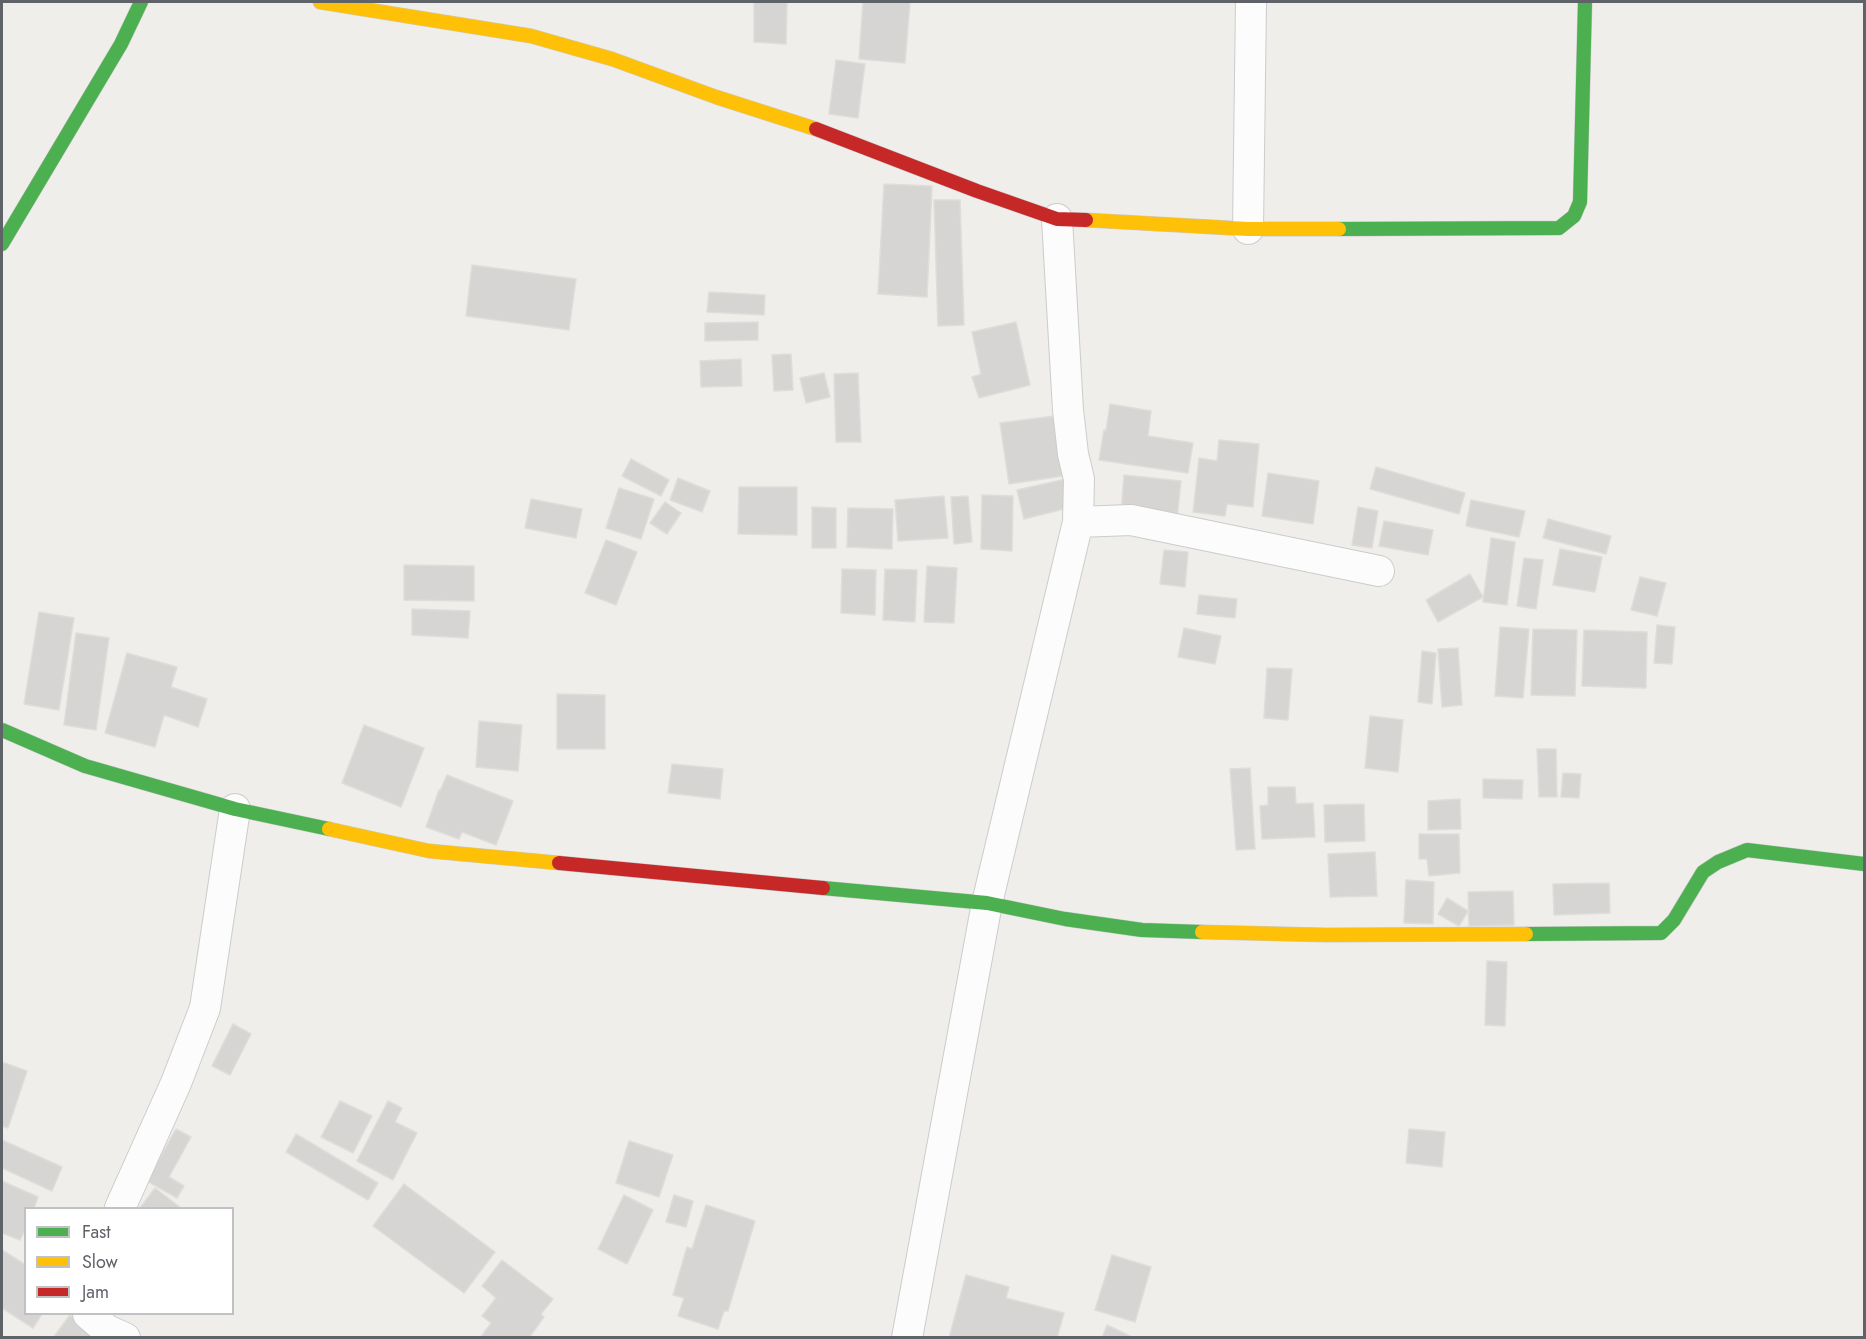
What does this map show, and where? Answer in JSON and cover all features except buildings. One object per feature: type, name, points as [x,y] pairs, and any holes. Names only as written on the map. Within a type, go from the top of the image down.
[{"type":"street","points":[[2,244],[122,44],[141,2]]},
{"type":"street","points":[[320,2],[531,36],[612,59],[716,97],[837,136],[1057,219],[1248,229],[1559,228],[1574,216],[1580,202],[1585,2]]},
{"type":"street","points":[[1248,229],[1251,2]]},
{"type":"street","points":[[907,1338],[987,903],[1078,522],[1079,479],[1073,454],[1068,410],[1057,219]]},
{"type":"street","points":[[1078,522],[1131,520],[1379,571]]},
{"type":"street","points":[[2,730],[85,766],[235,809],[429,851],[987,903],[1065,919],[1142,930],[1326,935],[1661,933],[1674,920],[1704,872],[1718,862],[1747,850],[1864,864]]},
{"type":"street","points":[[121,1207],[176,1083],[205,1008],[235,809]]},
{"type":"street","points":[[89,1315],[107,1330],[124,1338]]},
{"type":"traffic: fast","points":[[2,244],[121,44],[141,2]]},
{"type":"traffic: fast","points":[[1339,229],[1559,228],[1574,216],[1580,202],[1585,2]]},
{"type":"traffic: fast","points":[[2,730],[85,766],[235,809],[329,829]]},
{"type":"traffic: fast","points":[[1526,934],[1661,933],[1674,920],[1703,872],[1718,862],[1747,850],[1864,864]]},
{"type":"traffic: fast","points":[[823,888],[987,903],[1065,919],[1142,930],[1202,932]]},
{"type":"traffic: slow","points":[[320,2],[531,36],[612,59],[716,97],[816,129]]},
{"type":"traffic: slow","points":[[1086,220],[1248,229],[1339,229]]},
{"type":"traffic: slow","points":[[329,829],[429,851],[559,863]]},
{"type":"traffic: slow","points":[[1202,932],[1326,935],[1526,934]]},
{"type":"traffic: jam","points":[[816,129],[1057,219],[1086,220]]},
{"type":"traffic: jam","points":[[559,863],[823,888]]}]
